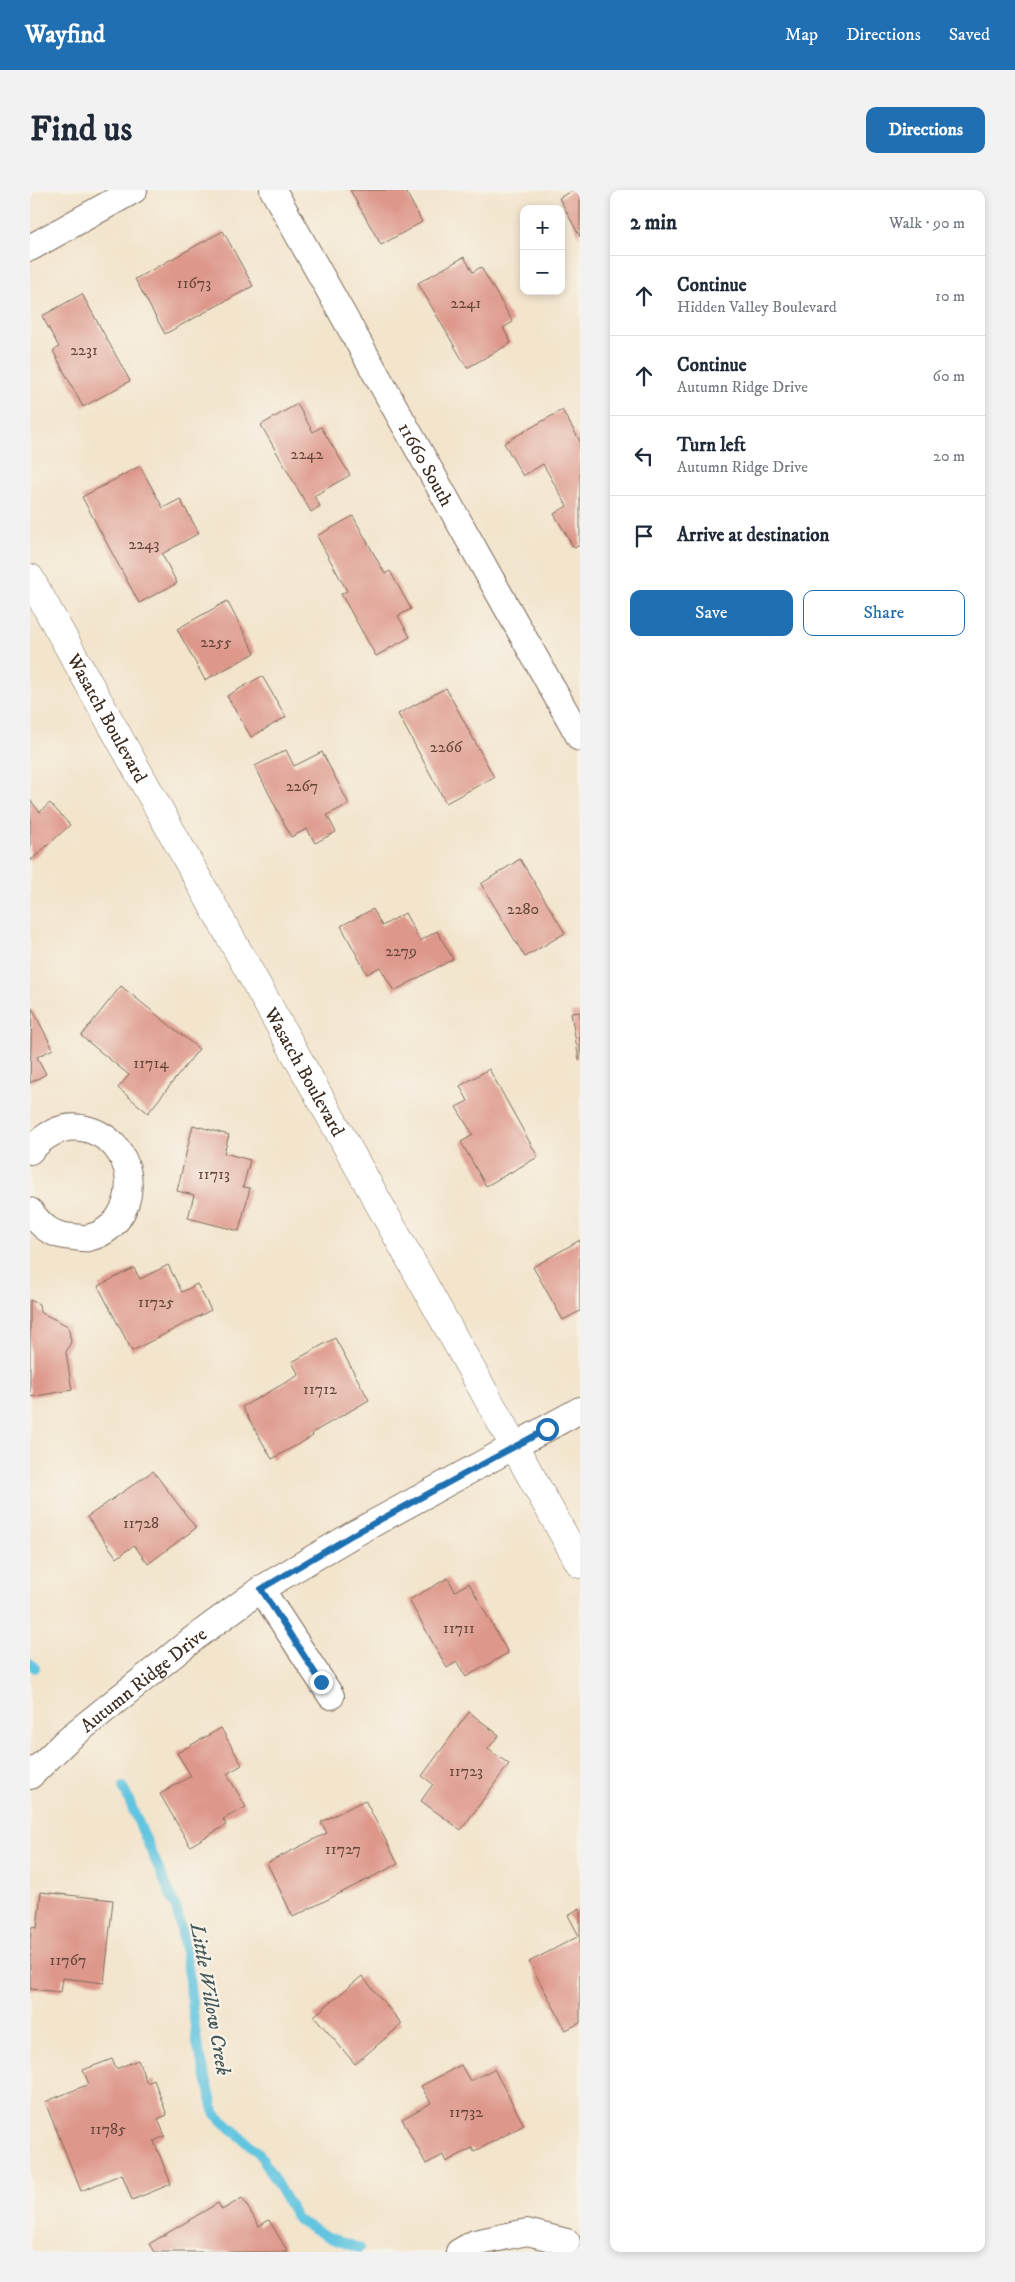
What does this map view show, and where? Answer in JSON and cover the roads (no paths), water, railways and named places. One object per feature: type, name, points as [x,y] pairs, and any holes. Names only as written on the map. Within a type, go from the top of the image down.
[{"type":"main road","name":"Wasatch Boulevard","points":[[30,578],[580,1564]]},
{"type":"street","points":[[30,248],[134,190]]},
{"type":"street","name":"11660 South","points":[[273,190],[580,738]]},
{"type":"street","points":[[30,1151],[39,1141],[59,1129],[80,1127],[101,1134],[118,1148],[128,1166],[129,1188],[124,1209],[109,1227],[88,1238],[64,1236],[42,1227],[30,1211]]},
{"type":"street","name":"Autumn Ridge Drive","points":[[30,1776],[66,1740],[193,1639],[261,1589],[354,1534],[580,1410]]},
{"type":"street","points":[[261,1589],[331,1696]]},
{"type":"street","points":[[459,2252],[475,2243],[527,2232],[567,2242]]},
{"type":"waterway","name":"Little Willow Creek","points":[[30,1663],[35,1668]]},
{"type":"waterway","name":"Little Willow Creek","points":[[123,1787],[177,1910],[185,1948],[197,2043],[215,2114],[259,2153],[298,2220],[330,2238],[359,2248]]}]
